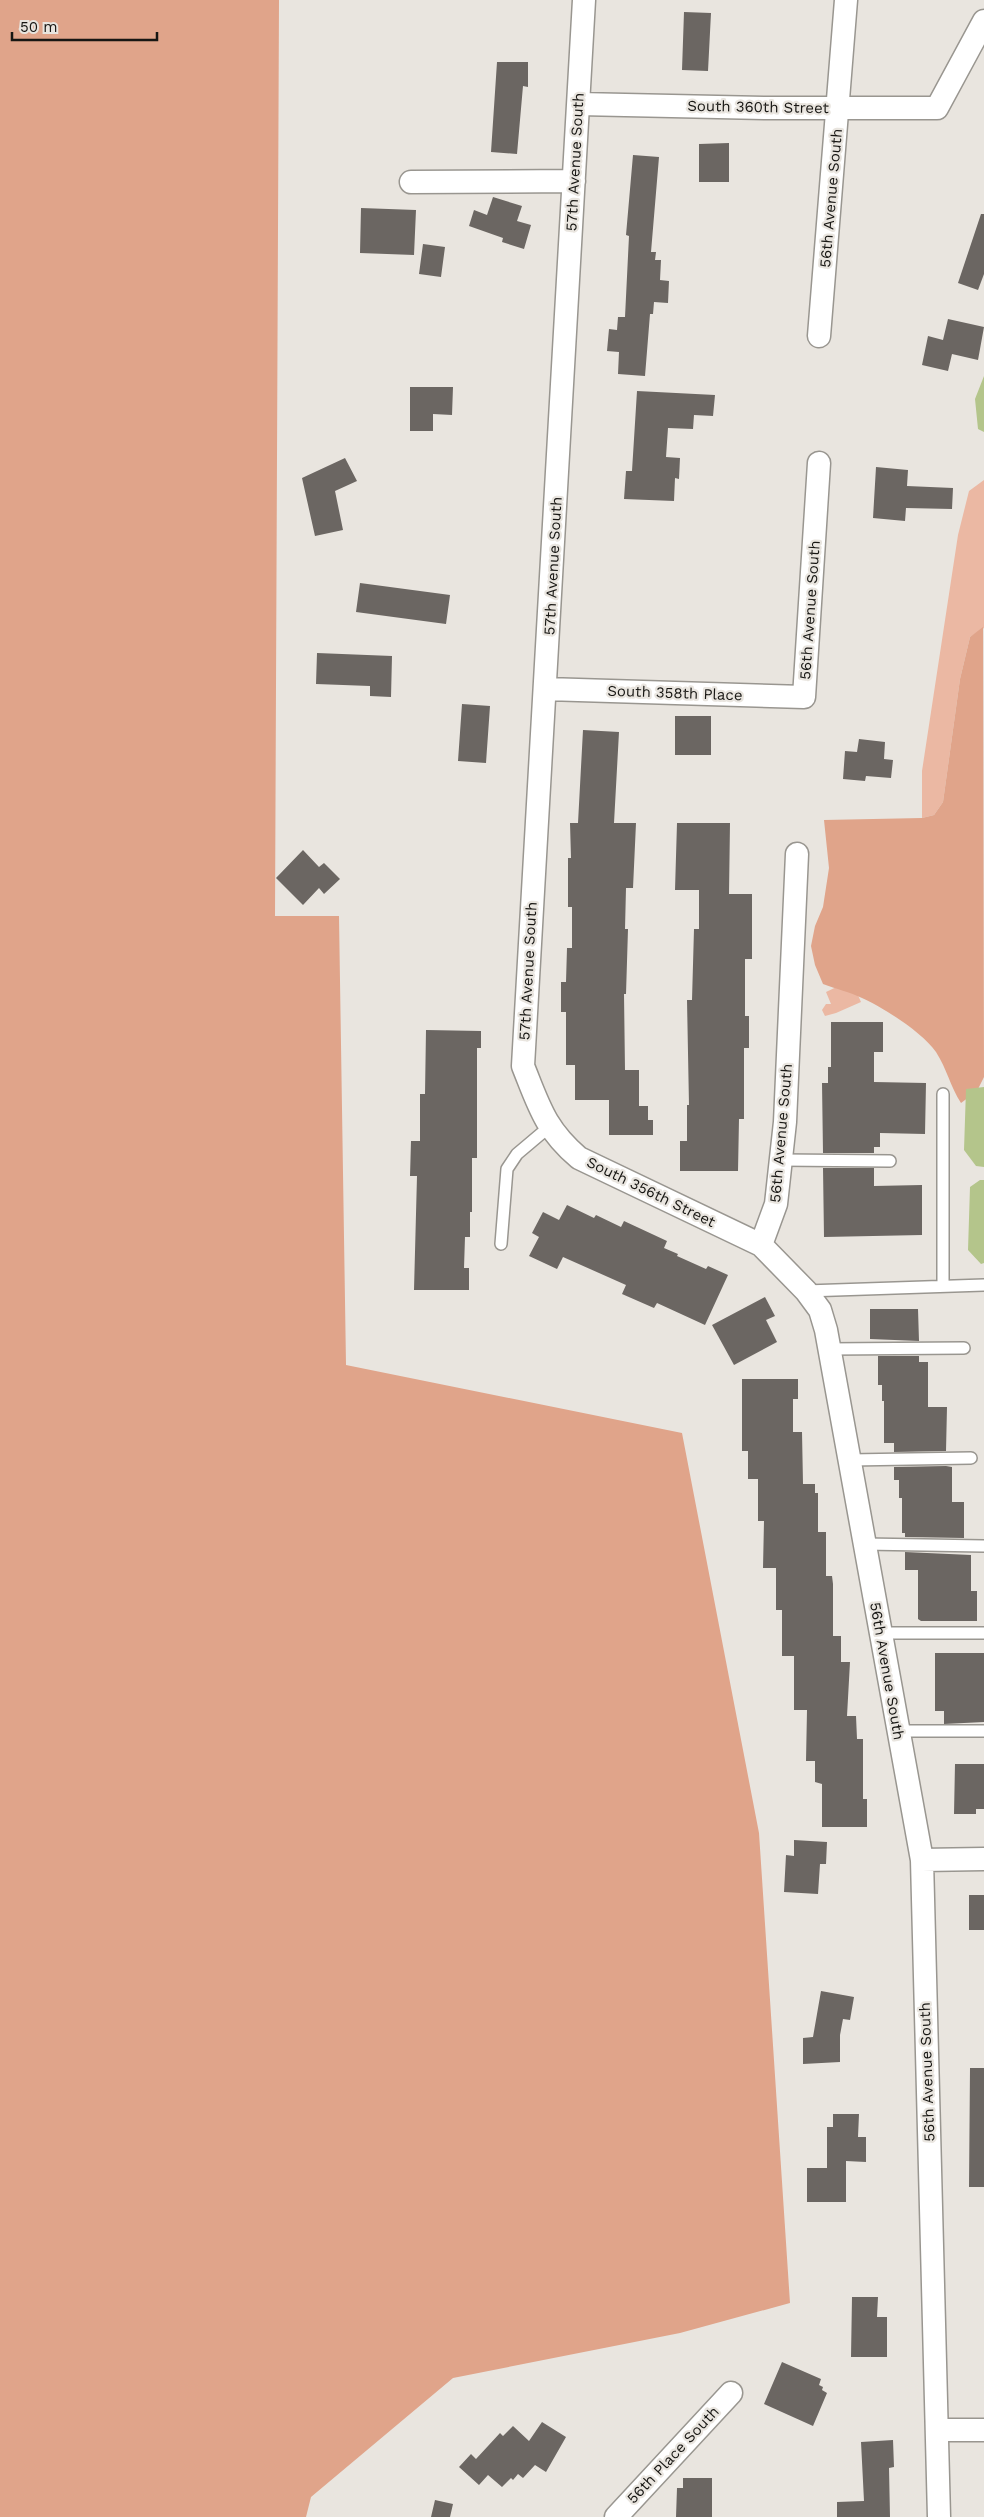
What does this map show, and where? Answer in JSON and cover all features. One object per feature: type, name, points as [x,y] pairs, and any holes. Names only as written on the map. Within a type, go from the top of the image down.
[{"type":"street","name":"57th Avenue South","points":[[549,1127],[523,1066],[584,0]]},
{"type":"street","name":"56th Avenue South","points":[[819,336],[846,0]]},
{"type":"street","name":"South 360th Street","points":[[579,104],[937,108],[984,21]]},
{"type":"street","points":[[411,182],[574,181]]},
{"type":"street","name":"56th Avenue South","points":[[804,697],[819,463]]},
{"type":"street","name":"South 358th Place","points":[[546,689],[804,697]]},
{"type":"street","name":"56th Avenue South","points":[[797,854],[785,1122],[776,1204],[761,1245],[806,1291],[820,1310],[850,1460],[922,1860],[939,2517]]},
{"type":"street","name":"South 356th Street","points":[[549,1127],[562,1144],[579,1158],[761,1245]]},
{"type":"street","points":[[922,1860],[984,1859]]},
{"type":"street","name":"56th Place South","points":[[616,2517],[730,2393]]},
{"type":"street","points":[[937,2430],[984,2430]]},
{"type":"lane","points":[[943,1094],[943,1285]]},
{"type":"lane","points":[[501,1244],[507,1169],[518,1154],[549,1127]]},
{"type":"lane","points":[[781,1160],[890,1161]]},
{"type":"lane","points":[[806,1291],[984,1285]]},
{"type":"lane","points":[[829,1349],[964,1348]]},
{"type":"lane","points":[[850,1460],[971,1458]]},
{"type":"lane","points":[[864,1544],[984,1546]]},
{"type":"lane","points":[[880,1633],[984,1633]]},
{"type":"lane","points":[[898,1731],[984,1731]]},
{"type":"shaded area","points":[[0,0],[279,0],[275,916],[339,916],[346,1365],[682,1433],[759,1833],[790,2303],[680,2333],[453,2378],[311,2497],[306,2517],[0,2517]]},
{"type":"shaded area","points":[[984,376],[984,432],[978,429],[975,399]]},
{"type":"shaded area","points":[[984,480],[984,628],[970,637],[960,679],[943,802],[934,815],[922,818],[922,771],[958,535],[969,491]]},
{"type":"shaded area","points":[[983,627],[984,1077],[977,1091],[961,1103],[940,1058],[930,1044],[902,1021],[881,1008],[857,996],[823,984],[815,965],[811,946],[815,926],[823,907],[829,868],[824,820],[922,818],[934,815],[943,802],[960,679],[970,637]]},
{"type":"shaded area","points":[[851,980],[861,1002],[825,1016],[822,1010],[826,1004],[831,1004],[826,992]]},
{"type":"shaded area","points":[[984,1087],[984,1167],[976,1166],[964,1150],[966,1089]]},
{"type":"shaded area","points":[[980,1180],[984,1180],[984,1263],[981,1264],[968,1250],[970,1187]]},
{"type":"building","points":[[684,12],[711,13],[708,71],[682,70]]},
{"type":"building","points":[[497,62],[528,62],[528,87],[523,86],[517,154],[491,152]]},
{"type":"building","points":[[729,143],[729,182],[699,182],[699,144]]},
{"type":"building","points":[[633,155],[659,157],[651,252],[656,252],[655,260],[661,260],[660,280],[669,281],[668,303],[654,302],[653,314],[650,314],[645,376],[618,374],[619,352],[607,351],[609,329],[617,330],[618,317],[625,317],[629,236],[626,235]]},
{"type":"building","points":[[493,197],[522,206],[517,221],[531,225],[524,249],[502,242],[503,238],[469,226],[474,210],[487,215]]},
{"type":"building","points":[[361,208],[416,210],[414,255],[360,253]]},
{"type":"building","points":[[981,214],[984,214],[984,274],[978,290],[958,283]]},
{"type":"building","points":[[423,244],[445,247],[441,277],[419,274]]},
{"type":"building","points":[[948,319],[984,327],[978,360],[952,354],[948,371],[922,365],[928,336],[943,340]]},
{"type":"building","points":[[410,387],[453,387],[452,415],[433,414],[433,431],[410,431]]},
{"type":"building","points":[[637,391],[715,395],[713,416],[694,415],[693,429],[668,428],[666,457],[680,458],[679,479],[675,478],[674,501],[624,499],[626,471],[632,471]]},
{"type":"building","points":[[345,458],[357,481],[335,491],[343,530],[315,536],[302,478]]},
{"type":"building","points":[[876,467],[908,470],[907,486],[953,488],[952,509],[906,508],[905,521],[873,518]]},
{"type":"building","points":[[360,583],[450,595],[446,624],[356,612]]},
{"type":"building","points":[[317,653],[392,656],[391,697],[370,696],[370,686],[316,684]]},
{"type":"building","points":[[462,704],[490,706],[486,763],[458,761]]},
{"type":"building","points":[[675,716],[711,716],[711,755],[675,755]]},
{"type":"building","points":[[583,730],[619,732],[614,823],[636,823],[633,888],[626,888],[625,929],[628,929],[626,994],[624,994],[625,1070],[639,1070],[639,1106],[648,1106],[648,1120],[653,1120],[653,1135],[609,1135],[609,1100],[575,1100],[575,1065],[566,1065],[566,1012],[561,1012],[561,982],[566,982],[567,948],[572,948],[572,907],[568,907],[568,858],[571,858],[570,823],[578,823]]},
{"type":"building","points":[[859,739],[885,742],[884,759],[893,760],[891,778],[866,776],[865,781],[843,779],[845,751],[857,752]]},
{"type":"building","points":[[677,823],[730,823],[729,894],[752,894],[752,959],[745,959],[745,1016],[749,1016],[749,1048],[744,1048],[744,1119],[739,1119],[738,1171],[680,1171],[680,1141],[687,1141],[687,1105],[689,1105],[687,1000],[692,1000],[694,929],[699,929],[699,890],[675,890]]},
{"type":"building","points":[[303,850],[319,867],[324,863],[340,879],[324,894],[319,888],[303,905],[276,878]]},
{"type":"building","points":[[831,1022],[883,1022],[883,1052],[874,1052],[874,1082],[926,1083],[925,1134],[880,1133],[880,1147],[874,1147],[874,1153],[823,1153],[822,1083],[828,1083],[828,1067],[831,1067]]},
{"type":"building","points":[[426,1030],[481,1031],[481,1048],[477,1048],[477,1158],[472,1158],[470,1237],[465,1237],[464,1268],[469,1268],[469,1290],[414,1290],[417,1176],[410,1176],[411,1141],[420,1141],[420,1094],[425,1094]]},
{"type":"building","points":[[823,1168],[874,1168],[874,1186],[922,1185],[922,1235],[824,1237]]},
{"type":"building","points":[[567,1205],[594,1218],[596,1215],[621,1227],[624,1221],[667,1241],[664,1248],[678,1254],[677,1256],[706,1269],[708,1266],[728,1275],[705,1325],[657,1303],[654,1308],[622,1294],[626,1285],[563,1257],[557,1269],[529,1256],[539,1237],[532,1233],[543,1212],[559,1220]]},
{"type":"building","points":[[765,1297],[775,1316],[766,1320],[777,1342],[734,1365],[712,1325]]},
{"type":"building","points":[[870,1309],[918,1309],[919,1341],[870,1339]]},
{"type":"building","points":[[878,1356],[919,1356],[919,1362],[928,1362],[928,1407],[947,1407],[946,1451],[894,1452],[894,1443],[884,1443],[884,1401],[882,1401],[882,1385],[878,1385]]},
{"type":"building","points":[[742,1379],[798,1379],[798,1399],[793,1399],[793,1432],[802,1432],[803,1484],[815,1484],[815,1493],[818,1493],[818,1532],[826,1532],[826,1576],[832,1576],[833,1584],[833,1636],[841,1636],[841,1662],[850,1662],[847,1716],[856,1716],[857,1739],[863,1739],[863,1799],[867,1799],[867,1827],[822,1827],[822,1784],[815,1782],[815,1761],[806,1761],[807,1710],[794,1710],[794,1656],[782,1656],[782,1610],[776,1610],[776,1568],[763,1568],[764,1521],[758,1521],[758,1479],[748,1479],[748,1451],[742,1451]]},
{"type":"building","points":[[894,1467],[952,1467],[952,1502],[964,1502],[964,1538],[905,1537],[905,1533],[902,1533],[902,1498],[899,1498],[899,1480],[894,1480]]},
{"type":"building","points":[[905,1552],[971,1555],[971,1591],[977,1591],[977,1621],[921,1621],[918,1619],[918,1570],[905,1570]]},
{"type":"building","points":[[935,1653],[984,1653],[984,1722],[944,1724],[944,1711],[935,1711]]},
{"type":"building","points":[[955,1764],[984,1764],[984,1809],[976,1809],[976,1814],[954,1814]]},
{"type":"building","points":[[794,1840],[827,1842],[826,1864],[820,1864],[818,1894],[784,1892],[786,1855],[794,1856]]},
{"type":"building","points":[[969,1895],[984,1895],[984,1930],[969,1930]]},
{"type":"building","points":[[821,1991],[854,1997],[850,2020],[843,2019],[840,2035],[840,2062],[803,2064],[803,2038],[813,2037]]},
{"type":"building","points":[[970,2068],[984,2068],[984,2187],[969,2187]]},
{"type":"building","points":[[833,2114],[859,2114],[858,2137],[866,2137],[866,2162],[846,2161],[846,2202],[807,2202],[807,2168],[827,2168],[827,2127],[833,2127]]},
{"type":"building","points":[[852,2297],[878,2297],[877,2317],[887,2317],[887,2357],[851,2357]]},
{"type":"building","points":[[782,2362],[821,2379],[819,2385],[827,2393],[813,2426],[764,2404]]},
{"type":"building","points":[[542,2422],[566,2437],[546,2472],[535,2465],[523,2478],[518,2474],[513,2480],[511,2478],[502,2487],[488,2475],[479,2485],[459,2467],[471,2454],[476,2459],[500,2433],[503,2436],[513,2426],[529,2441]]},
{"type":"building","points":[[893,2440],[894,2467],[889,2468],[890,2517],[837,2517],[837,2502],[864,2501],[861,2442]]},
{"type":"building","points":[[683,2478],[712,2478],[712,2517],[676,2517],[677,2488],[683,2488]]},
{"type":"building","points":[[435,2500],[453,2504],[450,2517],[431,2517]]}]
